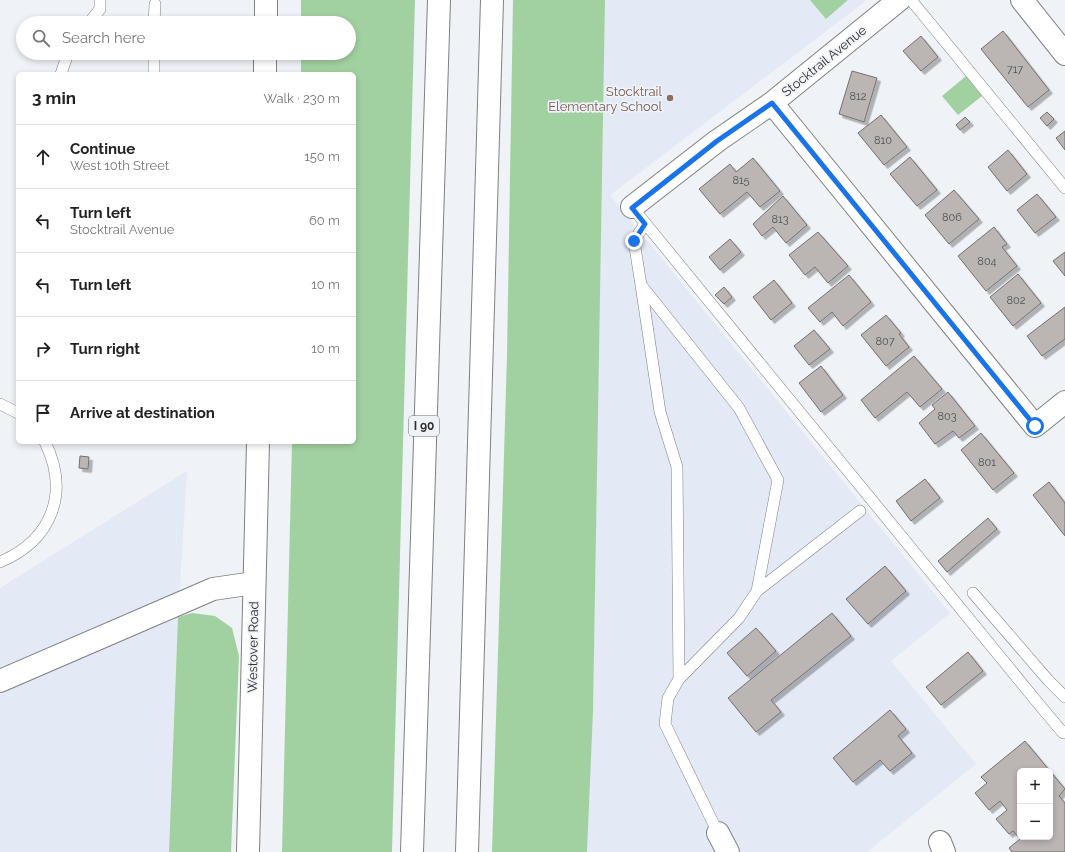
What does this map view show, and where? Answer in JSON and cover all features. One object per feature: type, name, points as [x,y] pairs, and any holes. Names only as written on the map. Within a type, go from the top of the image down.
[{"type":"main road","points":[[266,0],[266,16]]},
{"type":"main road","name":"I 90","points":[[412,852],[439,0]]},
{"type":"main road","points":[[467,852],[492,0]]},
{"type":"main road","name":"Stocktrail Avenue","points":[[638,216],[717,141],[772,103],[899,0]]},
{"type":"main road","points":[[1022,0],[1065,54]]},
{"type":"main road","points":[[265,60],[265,72]]},
{"type":"main road","points":[[772,103],[1035,426],[1065,402]]},
{"type":"main road","name":"Westover Road","points":[[248,852],[258,444]]},
{"type":"main road","points":[[0,681],[68,653],[213,589],[254,583]]},
{"type":"lane","points":[[94,16],[100,9],[100,0]]},
{"type":"lane","points":[[912,0],[1065,188]]},
{"type":"lane","points":[[154,16],[155,4]]},
{"type":"lane","points":[[62,72],[66,60]]},
{"type":"lane","points":[[154,60],[154,72]]},
{"type":"lane","points":[[638,216],[634,241],[660,412],[677,467],[679,679]]},
{"type":"lane","points":[[638,216],[1042,708],[1063,733],[1065,731]]},
{"type":"lane","points":[[641,285],[739,408],[778,480],[757,591]]},
{"type":"lane","points":[[0,404],[16,412]]},
{"type":"lane","points":[[0,562],[18,554],[39,536],[52,512],[57,485],[53,458],[46,444]]},
{"type":"lane","points":[[723,843],[665,724],[668,698],[679,679],[739,618],[757,591],[860,511]]},
{"type":"lane","points":[[973,593],[1048,680],[1065,697]]},
{"type":"shaded area","points":[[605,0],[867,0],[610,195],[950,613],[891,661],[976,764],[867,852],[587,852],[593,712]]},
{"type":"shaded area","points":[[187,471],[178,617],[169,852],[0,852],[0,588]]},
{"type":"green space","points":[[301,0],[415,0],[392,852],[282,852],[292,444],[356,444],[356,72],[301,72],[301,60],[356,60],[356,16],[301,16]]},
{"type":"green space","points":[[513,0],[605,0],[593,712],[587,852],[492,852],[507,355]]},
{"type":"green space","points":[[810,0],[848,0],[826,19]]},
{"type":"green space","points":[[966,76],[982,96],[958,115],[942,96]]},
{"type":"green space","points":[[192,613],[215,616],[232,628],[239,656],[231,852],[169,852],[178,617]]},
{"type":"building","points":[[1003,31],[1049,90],[1028,107],[981,49]]},
{"type":"building","points":[[921,36],[938,57],[921,71],[903,51]]},
{"type":"building","points":[[852,71],[877,78],[864,122],[839,114]]},
{"type":"building","points":[[1047,112],[1054,119],[1047,126],[1040,118]]},
{"type":"building","points":[[881,115],[907,147],[884,165],[858,133]]},
{"type":"building","points":[[965,117],[970,122],[960,130],[956,125]]},
{"type":"building","points":[[1065,131],[1065,150],[1056,138]]},
{"type":"building","points":[[1008,150],[1027,174],[1007,191],[988,167]]},
{"type":"building","points":[[910,157],[937,190],[917,206],[890,174]]},
{"type":"building","points":[[753,158],[780,191],[760,207],[747,192],[720,214],[699,189],[730,164],[736,172]]},
{"type":"building","points":[[954,190],[979,219],[949,244],[925,215]]},
{"type":"building","points":[[1037,194],[1056,217],[1035,233],[1017,210]]},
{"type":"building","points":[[783,196],[807,225],[786,243],[773,227],[762,236],[753,224]]},
{"type":"building","points":[[994,227],[1007,244],[1002,247],[1017,266],[986,291],[958,256]]},
{"type":"building","points":[[818,232],[848,266],[828,283],[815,267],[805,275],[789,255]]},
{"type":"building","points":[[730,239],[741,252],[720,270],[709,257]]},
{"type":"building","points":[[1065,252],[1065,276],[1053,261]]},
{"type":"building","points":[[1018,274],[1041,303],[1013,326],[990,297]]},
{"type":"building","points":[[849,275],[871,302],[843,326],[832,312],[820,322],[808,308]]},
{"type":"building","points":[[774,280],[792,303],[771,320],[753,297]]},
{"type":"building","points":[[724,287],[732,297],[724,304],[715,295]]},
{"type":"building","points":[[1065,307],[1065,339],[1042,356],[1027,336]]},
{"type":"building","points":[[886,315],[901,333],[899,334],[909,347],[886,366],[861,335]]},
{"type":"building","points":[[814,330],[830,349],[809,365],[794,346]]},
{"type":"building","points":[[914,356],[942,389],[920,407],[907,392],[875,418],[861,400]]},
{"type":"building","points":[[821,366],[843,395],[821,412],[799,383]]},
{"type":"building","points":[[948,392],[975,426],[959,438],[953,431],[935,444],[919,423],[935,409],[932,405]]},
{"type":"building","points":[[981,433],[1014,473],[993,490],[961,450]]},
{"type":"building","points":[[80,456],[89,457],[88,469],[79,468]]},
{"type":"building","points":[[925,479],[940,498],[911,521],[896,501]]},
{"type":"building","points":[[1049,482],[1065,503],[1065,536],[1033,495]]},
{"type":"building","points":[[988,518],[997,529],[947,572],[938,561]]},
{"type":"building","points":[[885,566],[906,591],[868,624],[846,599]]},
{"type":"building","points":[[832,613],[851,636],[771,700],[781,712],[756,732],[728,698]]},
{"type":"building","points":[[756,628],[776,651],[747,676],[727,653]]},
{"type":"building","points":[[968,652],[983,671],[941,705],[926,687]]},
{"type":"building","points":[[890,710],[906,729],[898,736],[912,753],[890,771],[880,760],[853,782],[833,758]]},
{"type":"building","points":[[1025,741],[1048,768],[1017,768],[1017,836],[1013,831],[1009,834],[996,819],[1007,810],[1000,801],[989,810],[975,793],[987,783],[981,777]]},
{"type":"building","points":[[1053,775],[1065,789],[1059,796],[1065,803],[1065,852],[1012,852],[1009,848],[1019,840],[1053,840]]},
{"type":"place","name":"Stocktrail Elementary School","points":[[670,98]]},
{"type":"route","points":[[634,241],[645,224],[632,208],[717,141],[772,103],[1035,426]]}]
